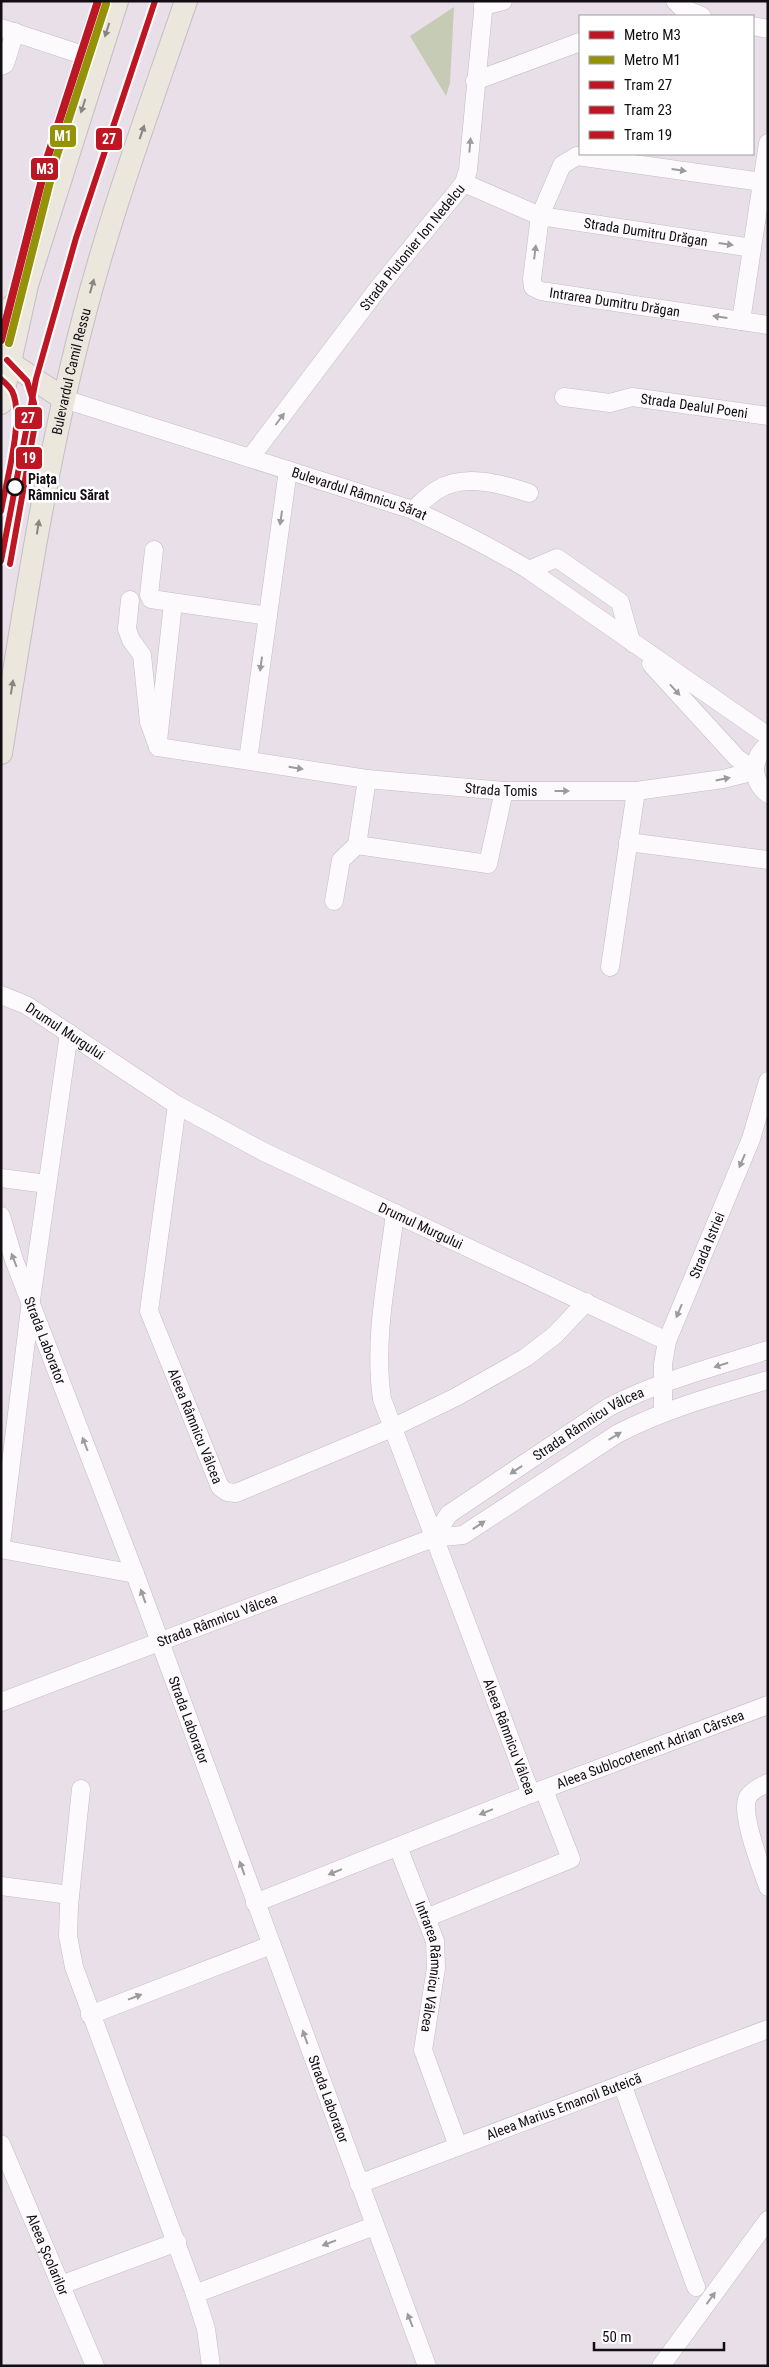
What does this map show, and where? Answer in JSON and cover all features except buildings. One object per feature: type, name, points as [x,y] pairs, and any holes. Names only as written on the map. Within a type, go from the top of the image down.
[{"type":"main road","points":[[64,399],[4,377],[27,285],[117,1]]},
{"type":"main road","name":"Bulevardul Camil Ressu","points":[[1,753],[42,499],[81,325],[103,250],[186,1]]},
{"type":"main road","points":[[1,316],[18,301],[27,285]]},
{"type":"street","points":[[483,4],[503,1]]},
{"type":"street","points":[[675,1],[682,8],[698,15]]},
{"type":"street","name":"Strada Plutonier Ion Nedelcu","points":[[250,458],[380,286],[464,183],[468,170],[483,4]]},
{"type":"street","points":[[754,26],[768,30]]},
{"type":"street","points":[[1,66],[5,64],[8,30],[98,60]]},
{"type":"street","points":[[475,81],[579,42]]},
{"type":"street","points":[[741,321],[768,143]]},
{"type":"street","points":[[540,216],[562,165],[577,156],[643,159],[762,182]]},
{"type":"street","name":"Strada Dumitru Drăgan","points":[[464,183],[540,216],[752,248]]},
{"type":"street","name":"Intrarea Dumitru Drăgan","points":[[540,216],[532,279],[533,287],[541,291],[768,325]]},
{"type":"street","name":"Strada Dealul Poeni","points":[[564,396],[610,403],[632,397],[768,416]]},
{"type":"street","name":"Bulevardul Râmnicu Sărat","points":[[64,399],[413,510],[488,545],[529,570],[768,736]]},
{"type":"street","points":[[248,760],[288,470]]},
{"type":"street","points":[[413,510],[438,489],[460,483],[494,482],[529,493]]},
{"type":"street","points":[[154,550],[149,595],[154,600],[268,616]]},
{"type":"street","points":[[529,570],[557,558],[612,596],[620,602],[631,641]]},
{"type":"street","points":[[130,600],[127,629],[131,640],[142,655],[149,722],[158,746]]},
{"type":"street","points":[[158,746],[173,603]]},
{"type":"street","name":"Bulevardul Râmnicu Sărat","points":[[631,641],[737,758],[754,771]]},
{"type":"street","points":[[768,745],[759,753],[754,771],[758,783],[768,794]]},
{"type":"street","name":"Strada Tomis","points":[[158,746],[366,779],[504,791],[636,791],[723,780],[754,771]]},
{"type":"street","points":[[334,901],[341,860],[357,845],[366,779]]},
{"type":"street","points":[[357,845],[488,864],[504,791]]},
{"type":"street","points":[[610,966],[636,791]]},
{"type":"street","points":[[628,842],[768,860]]},
{"type":"street","name":"Drumul Murgului","points":[[1,995],[26,1005],[176,1105],[264,1152],[667,1341]]},
{"type":"street","points":[[1,1542],[31,1300],[69,1033]]},
{"type":"street","name":"Strada Istriei","points":[[663,1412],[663,1383],[667,1341],[759,1140],[768,1081]]},
{"type":"street","name":"Aleea Râmnicu Vâlcea","points":[[176,1105],[149,1311],[220,1487],[227,1492],[236,1493],[392,1428]]},
{"type":"street","points":[[1,1178],[47,1184]]},
{"type":"street","name":"Aleea Râmnicu Vâlcea","points":[[255,1903],[538,1792],[433,1538],[382,1399],[378,1372],[379,1345],[395,1213]]},
{"type":"street","name":"Strada Laborator","points":[[1,1216],[8,1243],[135,1574],[358,2184],[427,2366]]},
{"type":"street","points":[[392,1428],[456,1397],[525,1358],[555,1335],[586,1302]]},
{"type":"street","name":"Strada Râmnicu Vâlcea","points":[[433,1538],[449,1514],[609,1407],[635,1393],[768,1350]]},
{"type":"street","name":"Strada Râmnicu Vâlcea","points":[[1,1702],[433,1538],[462,1535],[617,1434],[663,1412],[768,1380]]},
{"type":"street","points":[[1,1549],[135,1574]]},
{"type":"street","name":"Aleea Sublocotenent Adrian Cârstea","points":[[538,1792],[768,1705]]},
{"type":"street","points":[[768,1783],[753,1791],[747,1799],[746,1810],[753,1844],[768,1887]]},
{"type":"street","points":[[81,1789],[70,1895],[68,1936],[74,1967],[195,2294],[206,2329],[211,2366]]},
{"type":"street","points":[[426,1918],[571,1859],[538,1792]]},
{"type":"street","name":"Intrarea Râmnicu Vâlcea","points":[[398,1847],[435,1941],[437,1954],[423,2050],[458,2146]]},
{"type":"street","points":[[1,1886],[70,1895]]},
{"type":"street","points":[[90,2014],[271,1945]]},
{"type":"street","name":"Aleea Marius Emanoil Buteică","points":[[358,2184],[768,2029]]},
{"type":"street","points":[[622,2084],[696,2287]]},
{"type":"street","name":"Aleea Școlarilor","points":[[1,2144],[95,2366]]},
{"type":"street","points":[[661,2366],[768,2220]]},
{"type":"street","points":[[195,2294],[374,2226]]},
{"type":"street","points":[[61,2285],[177,2242]]},
{"type":"green space","points":[[454,7],[450,83],[446,96],[410,36]]},
{"type":"metro line","name":"M3","points":[[1,340],[48,156],[98,1]]},
{"type":"metro line","name":"M1","points":[[9,343],[56,158],[106,4]]},
{"type":"tram line","name":"27","points":[[1,561],[36,379],[76,238],[155,1]]},
{"type":"tram line","name":"19","points":[[7,360],[27,381],[34,403],[34,430],[10,564]]},
{"type":"tram line","name":"23","points":[[1,379],[12,391],[16,416],[16,432],[1,511]]},
{"type":"place","name":"Piața Râmnicu Sărat","points":[[15,487]]}]
